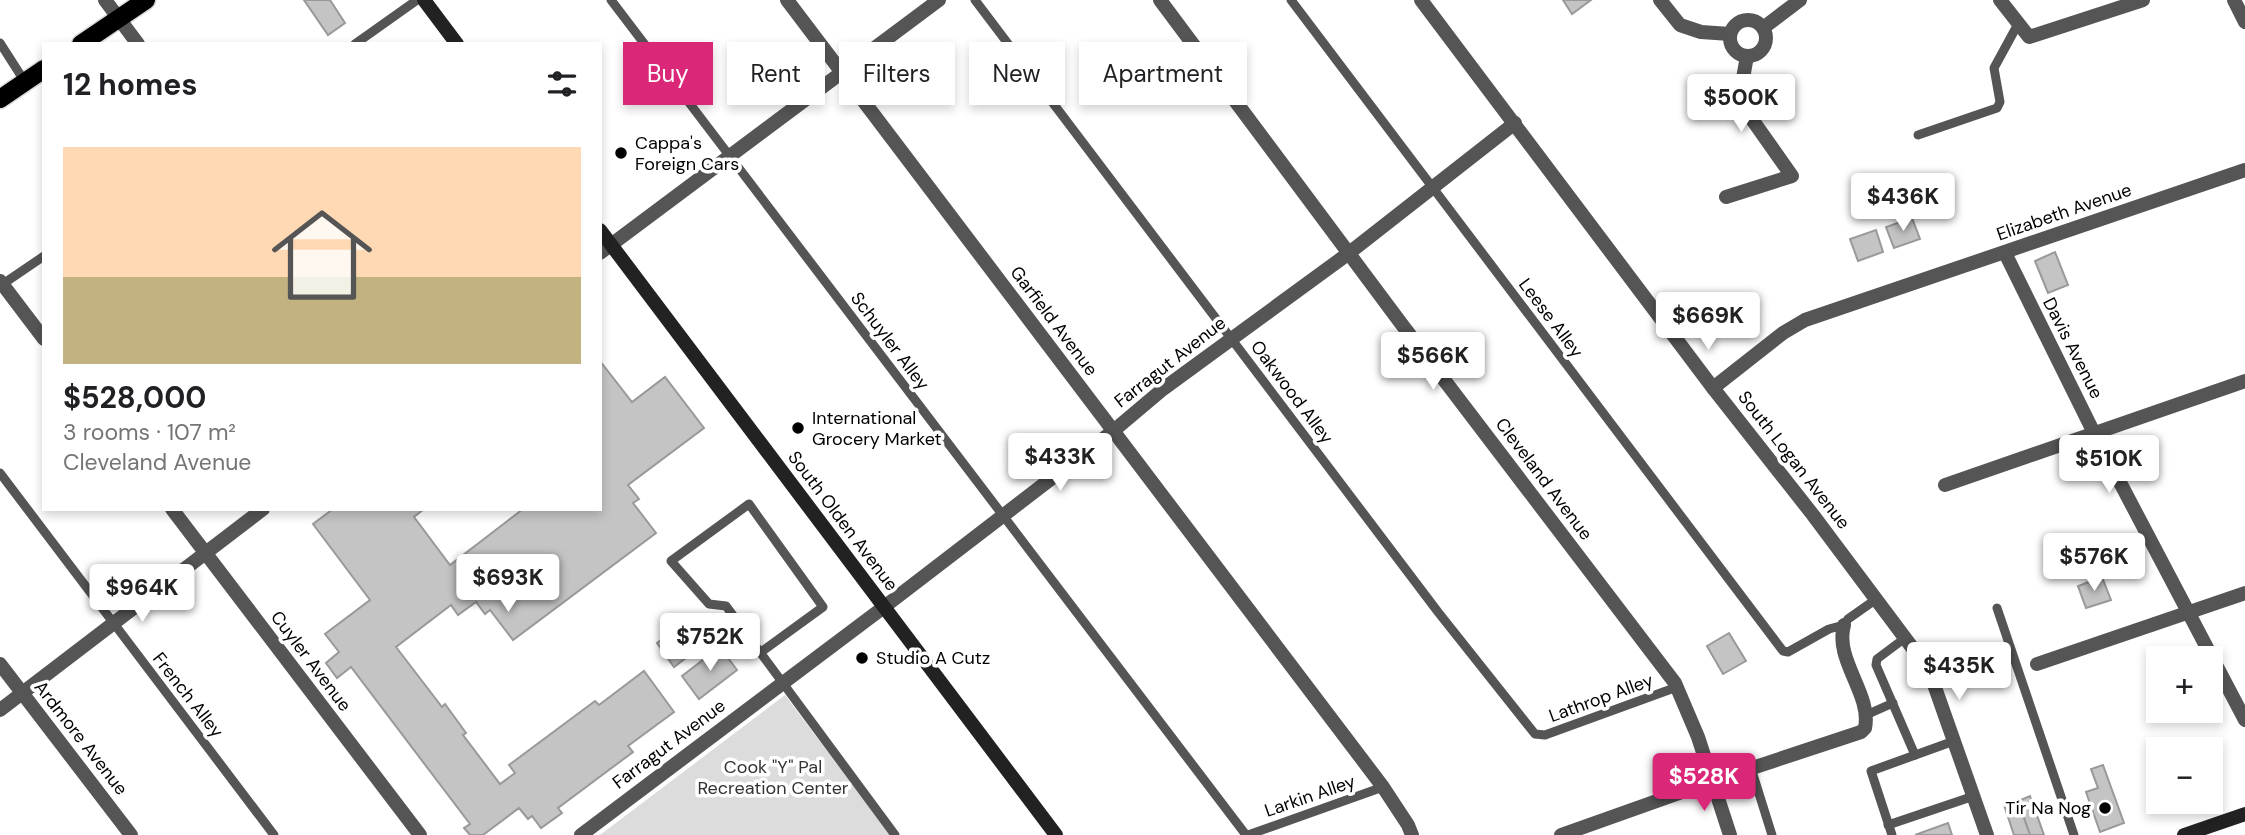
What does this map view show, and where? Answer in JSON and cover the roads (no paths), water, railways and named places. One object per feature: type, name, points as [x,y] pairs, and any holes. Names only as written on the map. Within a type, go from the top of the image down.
[{"type":"main road","points":[[84,42],[146,0]]},
{"type":"main road","points":[[424,0],[456,42]]},
{"type":"main road","points":[[0,99],[42,70]]},
{"type":"main road","name":"South Olden Avenue","points":[[606,249],[884,607],[1056,835]]},
{"type":"main road","points":[[2184,835],[2245,814]]},
{"type":"street","points":[[105,0],[137,42]]},
{"type":"street","name":"Garfield Avenue","points":[[787,0],[839,68]]},
{"type":"street","points":[[882,42],[939,0]]},
{"type":"street","name":"Cleveland Avenue","points":[[1160,0],[1677,687],[1699,737],[1730,835]]},
{"type":"street","name":"South Logan Avenue","points":[[1422,0],[1713,388],[1813,515],[1931,676],[1987,835]]},
{"type":"street","points":[[1660,0],[1680,25],[1700,32],[1730,34]]},
{"type":"street","points":[[1763,28],[1800,0]]},
{"type":"street","points":[[2000,0],[2029,37],[2143,0]]},
{"type":"street","points":[[2234,0],[2245,22]]},
{"type":"street","points":[[1744,20],[1757,22],[1763,28],[1766,38],[1759,53],[1747,56],[1735,52],[1730,34],[1737,24],[1744,20]]},
{"type":"street","points":[[1726,197],[1792,176],[1744,108],[1742,84],[1747,56]]},
{"type":"street","points":[[606,249],[839,74]]},
{"type":"street","name":"Garfield Avenue","points":[[867,105],[1383,787],[1412,835]]},
{"type":"street","name":"Farragut Avenue","points":[[581,835],[884,607],[1231,337],[1349,253],[1515,123]]},
{"type":"street","name":"Elizabeth Avenue","points":[[1713,388],[1794,325],[1805,320],[2245,170]]},
{"type":"street","name":"Davis Avenue","points":[[2005,253],[2094,433],[2245,720]]},
{"type":"street","points":[[1,284],[42,336]]},
{"type":"street","points":[[1945,485],[2245,381]]},
{"type":"street","name":"Cuyler Avenue","points":[[174,511],[420,835]]},
{"type":"street","points":[[0,710],[260,511]]},
{"type":"street","points":[[2037,664],[2245,593]]},
{"type":"street","points":[[1562,835],[1861,732],[1865,728],[1866,715],[1844,650],[1844,625]]},
{"type":"street","name":"Ardmore Avenue","points":[[0,664],[131,835]]},
{"type":"lane","points":[[358,42],[417,0]]},
{"type":"lane","name":"Schuyler Alley","points":[[611,0],[1247,835]]},
{"type":"lane","name":"Oakwood Alley","points":[[975,0],[1438,611],[1535,734]]},
{"type":"lane","name":"Leese Alley","points":[[1291,0],[1783,651],[1788,652],[1829,629],[1844,625]]},
{"type":"lane","points":[[1918,135],[1997,108],[2000,102],[1994,68],[2018,24]]},
{"type":"lane","points":[[0,43],[25,82]]},
{"type":"lane","points":[[1,284],[42,257]]},
{"type":"lane","name":"French Alley","points":[[0,473],[274,835]]},
{"type":"lane","points":[[761,652],[823,607],[749,504],[671,561],[709,604],[726,606],[895,835]]},
{"type":"lane","points":[[1844,625],[1848,619],[1875,600]]},
{"type":"lane","points":[[1997,608],[2074,835]]},
{"type":"lane","points":[[1905,638],[1877,659],[1876,665],[1914,755]]},
{"type":"lane","name":"Lathrop Alley","points":[[1535,734],[1545,735],[1677,687]]},
{"type":"lane","points":[[1866,715],[1893,703]]},
{"type":"lane","points":[[1954,741],[1871,771],[1890,830],[1973,796]]},
{"type":"lane","points":[[1751,768],[1772,835]]},
{"type":"lane","name":"Larkin Alley","points":[[1247,835],[1383,787]]},
{"type":"place","name":"Cappa's Foreign Cars","points":[[621,153]]},
{"type":"place","name":"International Grocery Market","points":[[798,428]]},
{"type":"place","name":"Studio A Cutz","points":[[862,658]]},
{"type":"place","name":"Tir Na Nog","points":[[2105,808]]},
{"type":"park label","name":"Cook \"Y\" Pal Recreation Center","points":[[773,777]]}]
